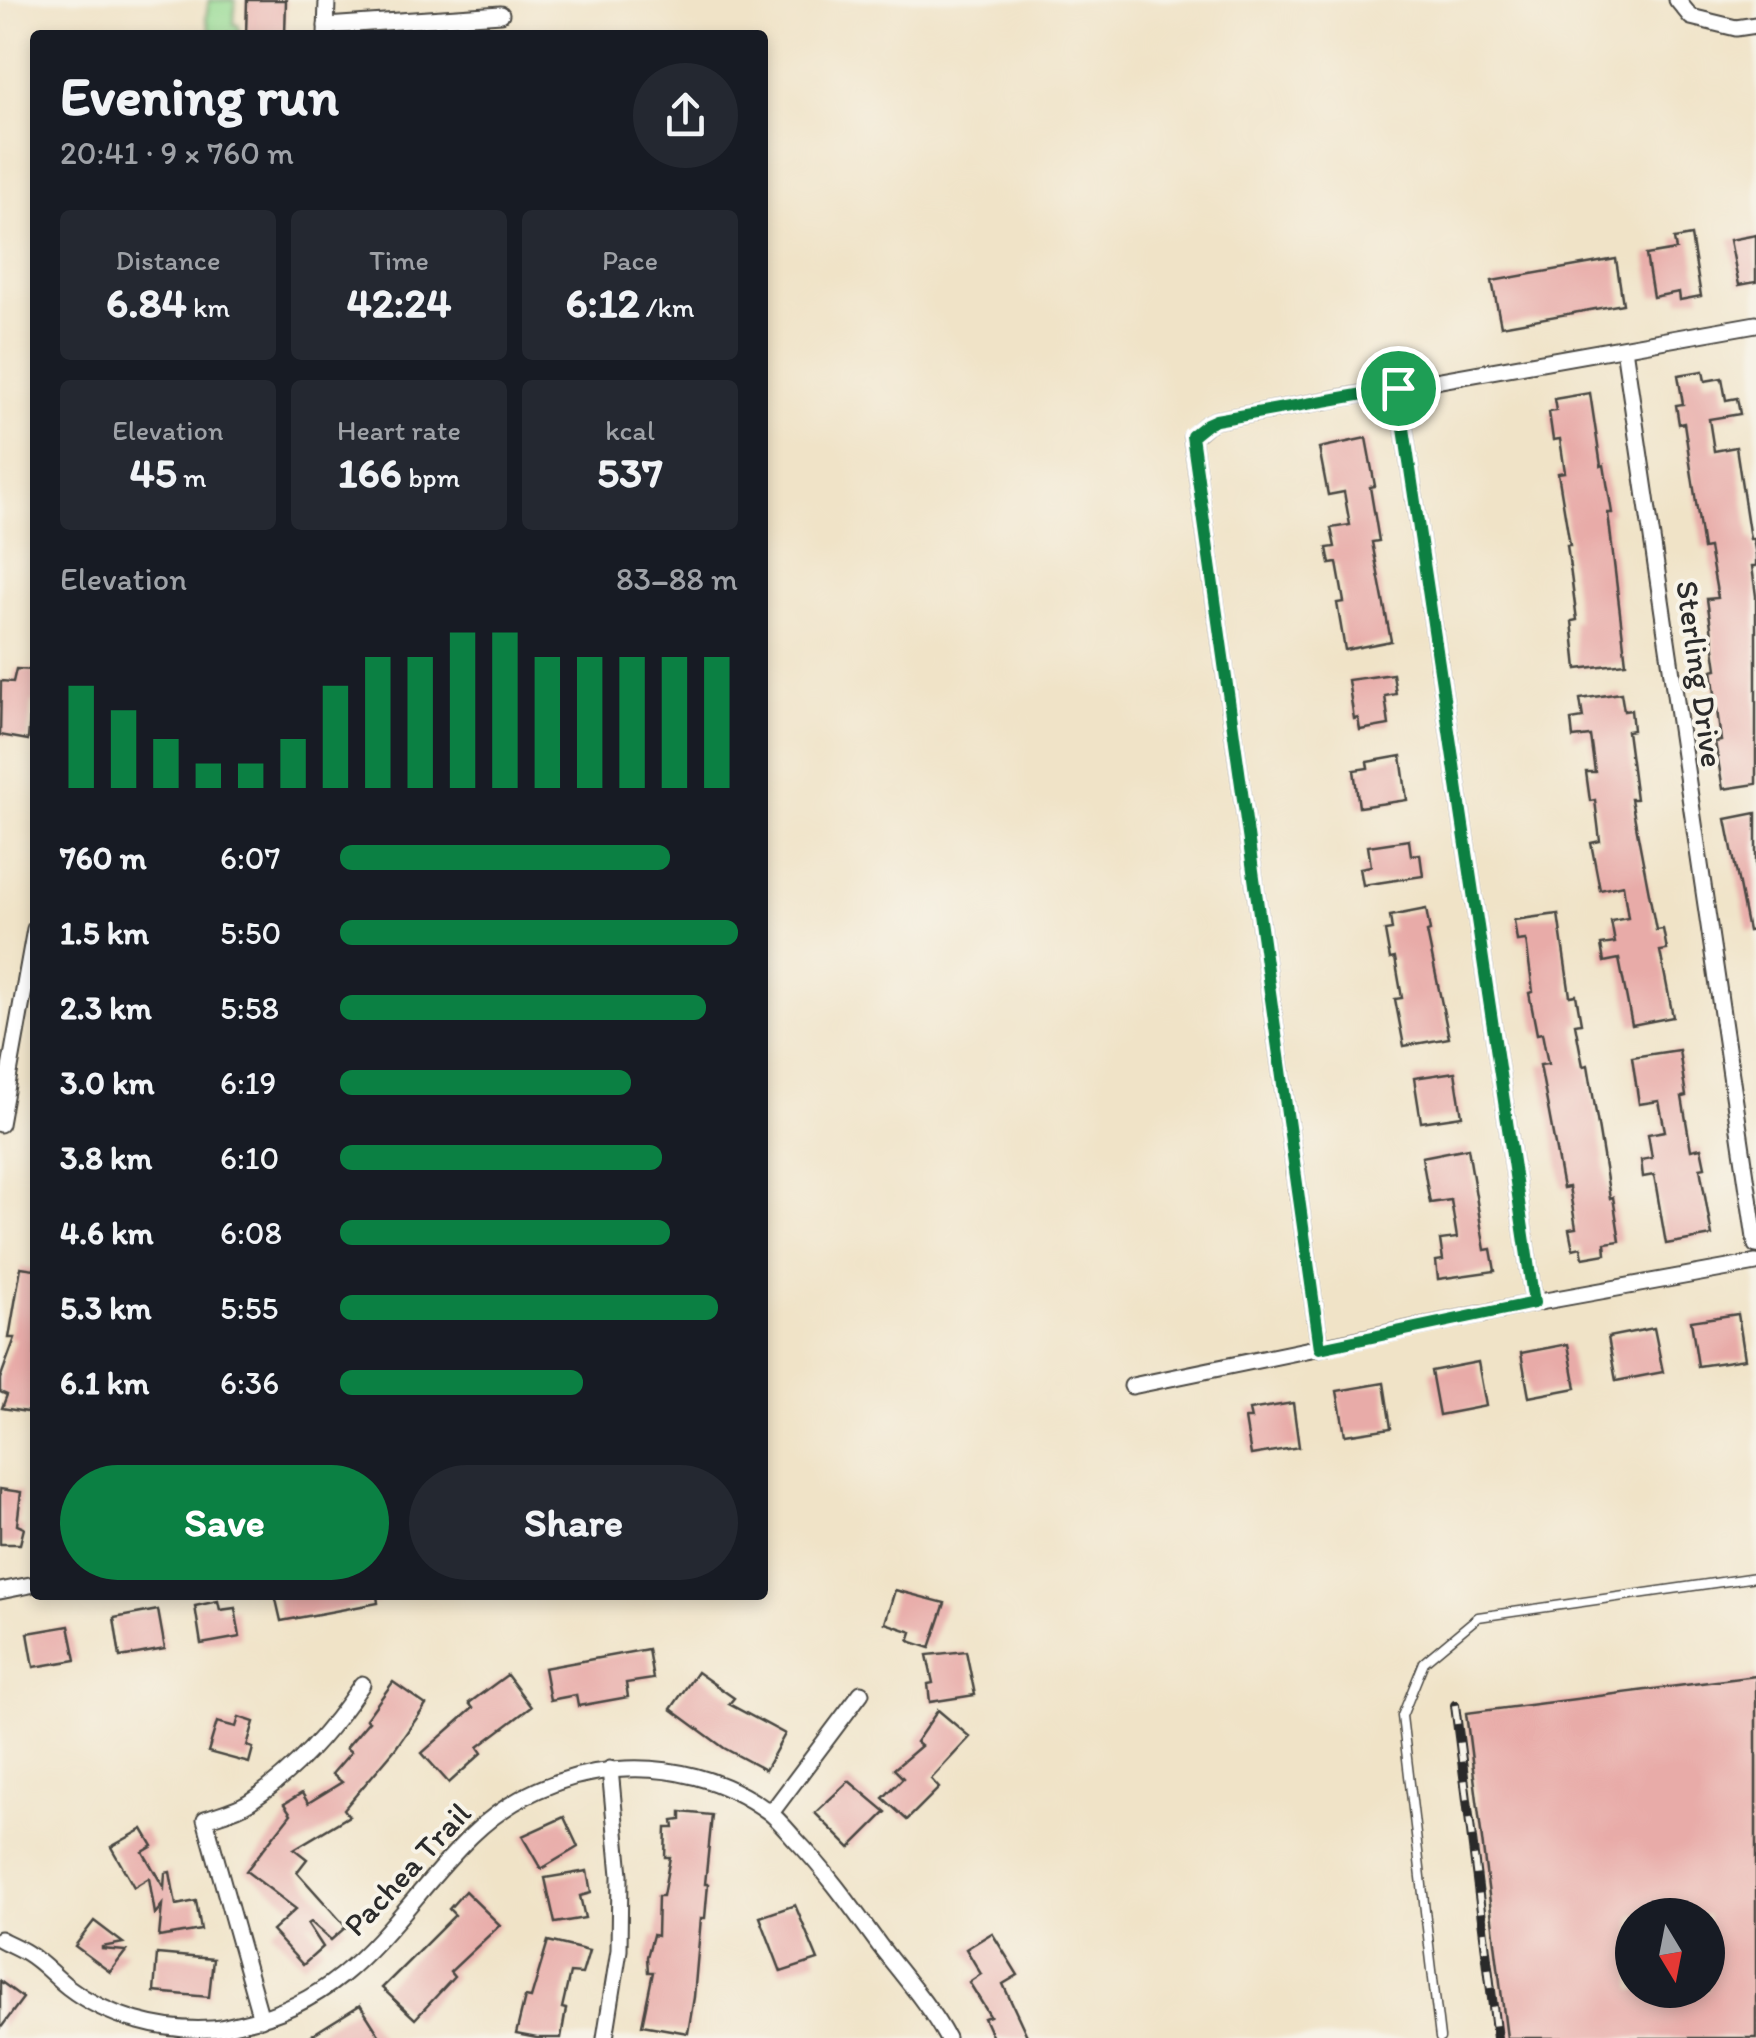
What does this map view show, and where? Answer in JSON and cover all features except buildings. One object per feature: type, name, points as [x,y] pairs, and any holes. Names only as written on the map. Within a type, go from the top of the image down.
[{"type":"street","points":[[327,0],[326,30],[502,14]]},
{"type":"street","points":[[1676,0],[1691,16],[1736,28],[1756,25]]},
{"type":"street","points":[[1320,1348],[1192,436],[1216,420],[1756,324]]},
{"type":"street","name":"Sterling Drive","points":[[1624,348],[1756,1245]]},
{"type":"street","points":[[1398,388],[1534,1303]]},
{"type":"street","points":[[0,1124],[4,1076],[30,953]]},
{"type":"street","points":[[1132,1386],[1534,1303],[1756,1264]]},
{"type":"street","points":[[0,1590],[30,1585]]},
{"type":"street","points":[[261,2019],[206,1819],[246,1804],[298,1762],[340,1717],[362,1684]]},
{"type":"street","points":[[771,1814],[861,1692]]},
{"type":"street","points":[[605,2038],[619,1950],[620,1875],[610,1769]]},
{"type":"street","name":"Pachea Trail","points":[[0,1940],[28,1954],[71,1989],[112,2012],[156,2025],[212,2030],[261,2019],[300,2004],[336,1982],[372,1949],[471,1836],[510,1804],[551,1784],[610,1769],[668,1769],[728,1786],[771,1814],[822,1866],[946,2038]]},
{"type":"lane","points":[[1440,2038],[1402,1716],[1424,1662],[1478,1617],[1756,1577]]},
{"type":"green space","points":[[209,0],[235,0],[234,25],[240,30],[210,30],[206,18]]},
{"type":"railway","points":[[1455,1705],[1497,2038]]},
{"type":"route","points":[[1398,388],[1534,1303],[1320,1348],[1192,436],[1216,420],[1398,388]]}]
